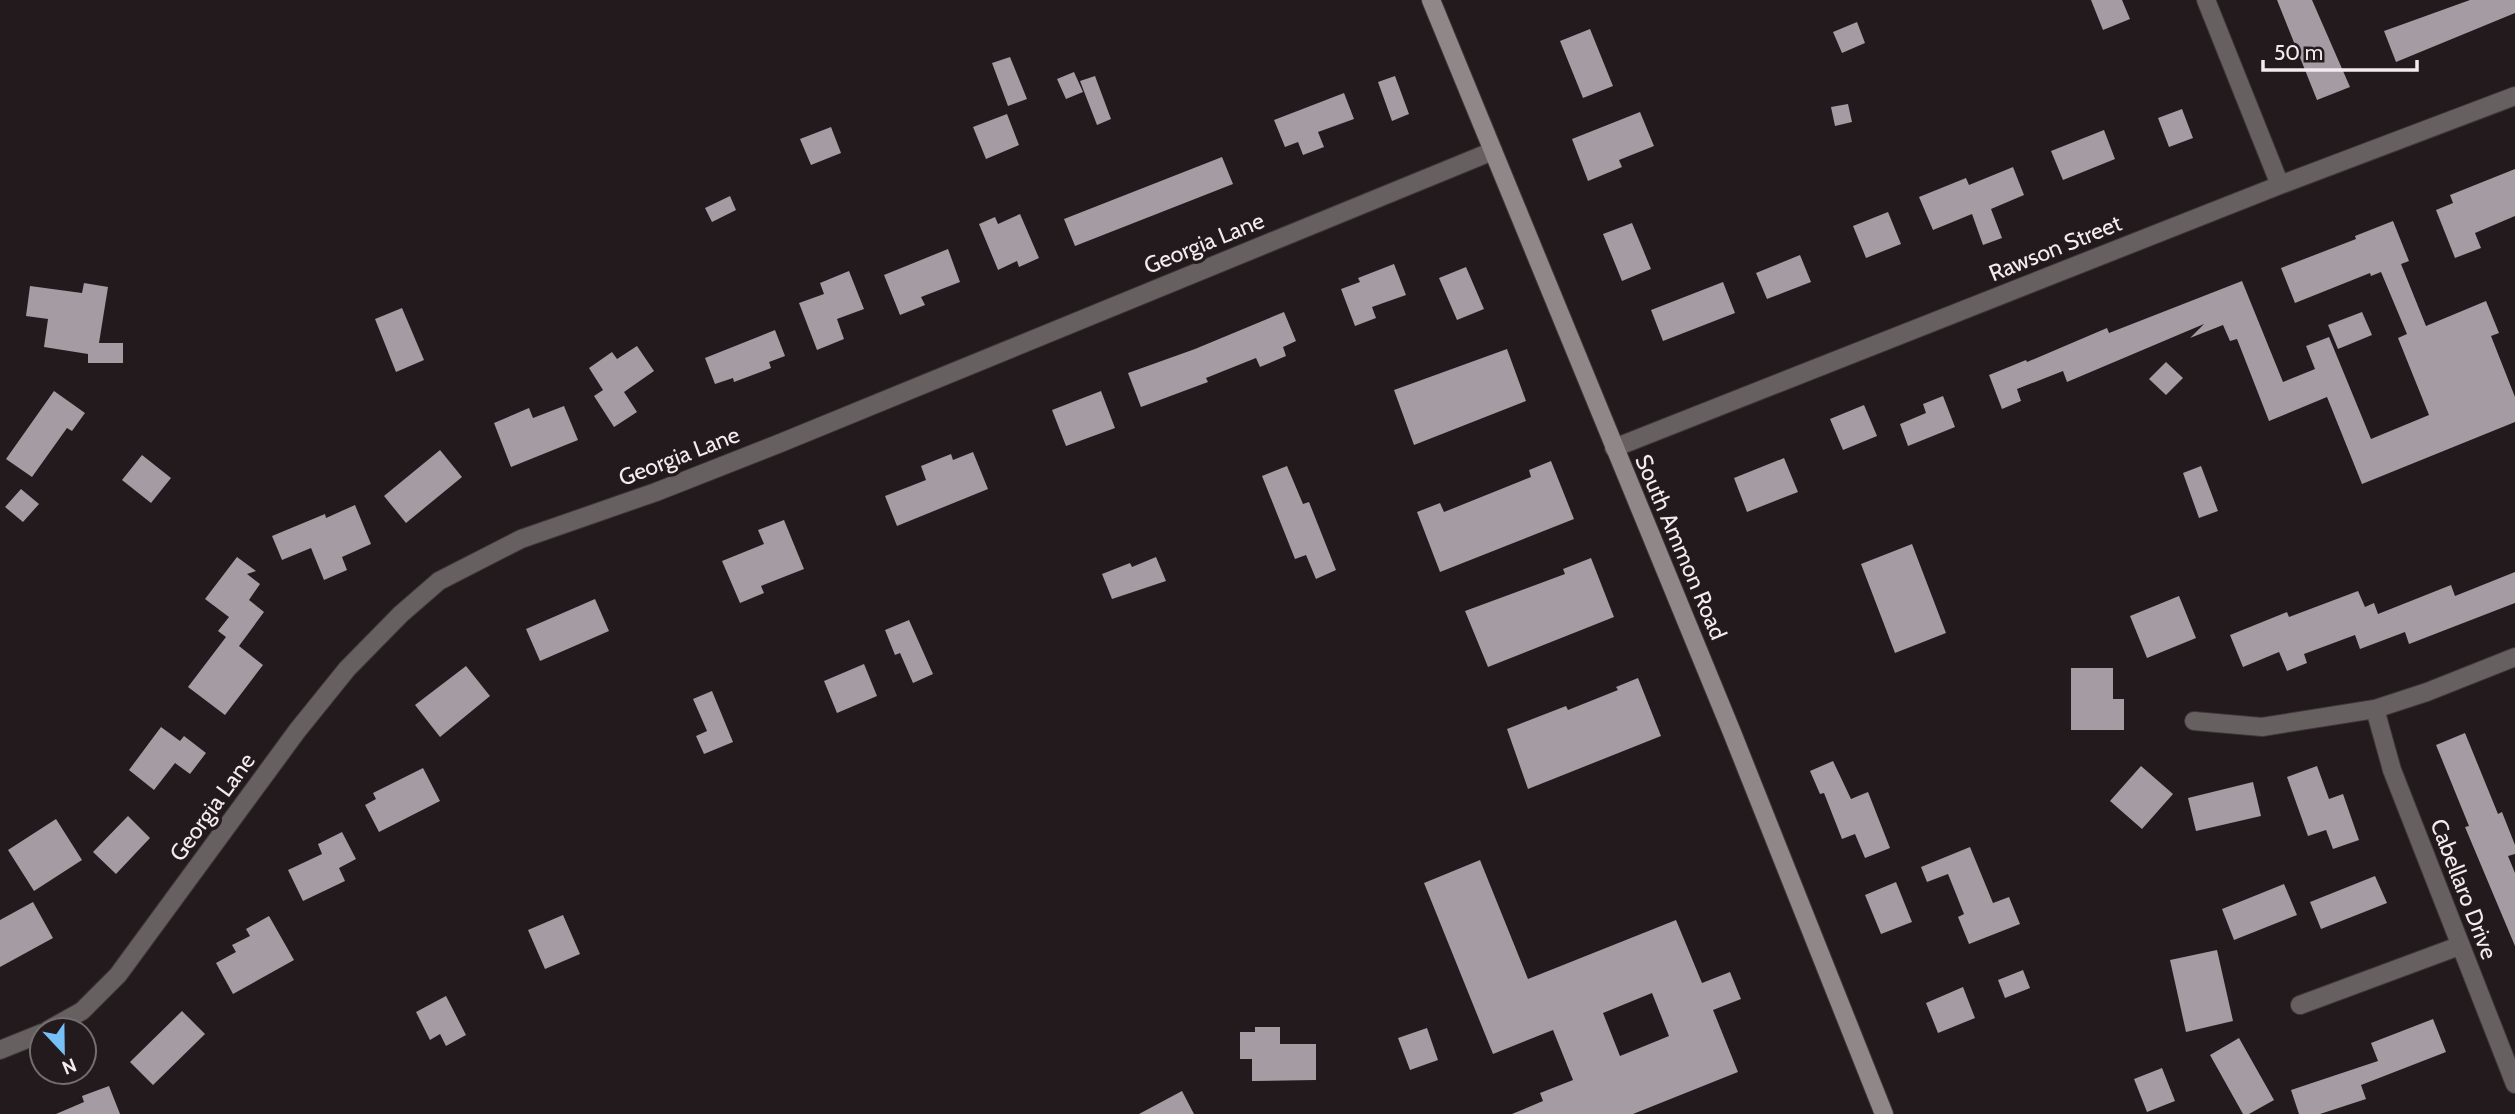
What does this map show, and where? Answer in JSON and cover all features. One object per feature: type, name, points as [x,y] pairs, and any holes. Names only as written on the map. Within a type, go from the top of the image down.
[{"type":"main road","name":"South Ammon Road","points":[[1432,0],[1731,730],[1884,1114]]},
{"type":"street","points":[[2206,0],[2280,185]]},
{"type":"street","name":"Rawson Street","points":[[1614,448],[2280,185],[2515,96]]},
{"type":"street","name":"Georgia Lane","points":[[73,1016],[82,1011],[118,975],[297,731],[347,669],[401,614],[439,581],[521,539],[656,492],[1493,151]]},
{"type":"street","points":[[2193,721],[2262,727],[2375,709],[2427,692],[2515,657]]},
{"type":"street","name":"Cabellaro Drive","points":[[2375,709],[2392,770],[2515,1083]]},
{"type":"street","points":[[2300,1005],[2459,946]]},
{"type":"street","points":[[0,1050],[28,1039]]},
{"type":"building","points":[[2091,0],[2122,0],[2130,19],[2103,30]]},
{"type":"building","points":[[2277,0],[2312,0],[2350,87],[2317,100]]},
{"type":"building","points":[[2470,0],[2515,0],[2515,13],[2396,62],[2384,31]]},
{"type":"building","points":[[1857,22],[1865,43],[1842,53],[1833,32]]},
{"type":"building","points":[[1590,29],[1613,86],[1583,98],[1560,41]]},
{"type":"building","points":[[1010,57],[1027,99],[1008,106],[992,63]]},
{"type":"building","points":[[1074,72],[1083,92],[1066,99],[1057,79]]},
{"type":"building","points":[[1095,76],[1111,119],[1097,125],[1080,81]]},
{"type":"building","points":[[1395,76],[1409,114],[1392,121],[1378,82]]},
{"type":"building","points":[[1344,93],[1354,119],[1318,132],[1324,147],[1303,155],[1298,142],[1285,147],[1274,120]]},
{"type":"building","points":[[1848,104],[1852,122],[1835,126],[1831,107]]},
{"type":"building","points":[[2182,109],[2193,138],[2169,147],[2158,118]]},
{"type":"building","points":[[1640,112],[1654,146],[1619,160],[1622,167],[1588,181],[1572,139]]},
{"type":"building","points":[[1007,114],[1019,145],[986,159],[973,127]]},
{"type":"building","points":[[831,127],[841,153],[811,165],[800,139]]},
{"type":"building","points":[[2104,130],[2115,159],[2063,180],[2051,151]]},
{"type":"building","points":[[1222,157],[1233,184],[1075,246],[1064,219]]},
{"type":"building","points":[[2013,167],[2024,195],[1991,209],[2002,238],[1983,245],[1972,214],[1933,230],[1919,197],[1966,178],[1969,185]]},
{"type":"building","points":[[2515,169],[2515,216],[2475,233],[2481,248],[2455,258],[2436,210],[2453,203],[2450,195]]},
{"type":"building","points":[[730,196],[736,210],[712,222],[705,208]]},
{"type":"building","points":[[1888,212],[1901,244],[1866,258],[1853,226]]},
{"type":"building","points":[[1020,214],[1039,258],[1019,267],[1017,261],[998,270],[979,224],[995,217],[998,224]]},
{"type":"building","points":[[2393,221],[2409,261],[2401,264],[2426,326],[2486,301],[2499,333],[2491,336],[2515,397],[2515,422],[2362,484],[2327,397],[2269,421],[2237,339],[2230,341],[2223,325],[2190,338],[2204,324],[2067,382],[2063,371],[2017,389],[2021,401],[2002,409],[1989,375],[2107,328],[2109,333],[2242,281],[2283,382],[2315,369],[2306,346],[2329,337],[2371,439],[2429,415],[2398,338],[2407,334],[2381,272],[2371,276],[2370,273],[2295,303],[2281,268],[2356,239],[2355,236]]},
{"type":"building","points":[[1632,223],[1651,269],[1622,281],[1603,234]]},
{"type":"building","points":[[948,249],[960,282],[921,297],[925,305],[900,315],[884,275]]},
{"type":"building","points":[[1800,255],[1811,282],[1767,299],[1756,273]]},
{"type":"building","points":[[1394,264],[1406,295],[1372,307],[1376,318],[1355,326],[1341,289],[1360,282],[1358,278]]},
{"type":"building","points":[[1466,267],[1484,309],[1457,320],[1439,278]]},
{"type":"building","points":[[849,271],[864,309],[837,319],[844,339],[817,350],[799,303],[824,294],[820,283]]},
{"type":"building","points":[[1723,282],[1735,313],[1663,341],[1651,310]]},
{"type":"building","points":[[84,283],[108,287],[99,343],[123,343],[123,363],[88,363],[88,354],[44,347],[48,319],[26,316],[30,286],[82,293]]},
{"type":"building","points":[[402,308],[424,360],[396,372],[375,319]]},
{"type":"building","points":[[1284,312],[1296,341],[1283,347],[1286,356],[1260,367],[1256,358],[1206,378],[1208,382],[1141,407],[1128,373]]},
{"type":"building","points":[[2362,312],[2372,335],[2338,349],[2328,325]]},
{"type":"building","points":[[775,330],[785,356],[769,362],[771,368],[734,382],[733,378],[715,384],[705,358]]},
{"type":"building","points":[[637,346],[654,371],[624,392],[637,412],[614,427],[594,396],[603,390],[589,368],[612,352],[617,359]]},
{"type":"building","points":[[1507,349],[1526,401],[1414,445],[1394,390]]},
{"type":"building","points":[[2166,362],[2183,378],[2166,395],[2149,379]]},
{"type":"building","points":[[54,391],[85,413],[72,431],[67,428],[32,477],[6,459]]},
{"type":"building","points":[[1101,391],[1115,428],[1066,446],[1052,410]]},
{"type":"building","points":[[1943,396],[1955,427],[1908,446],[1900,424],[1926,413],[1923,404]]},
{"type":"building","points":[[1864,405],[1877,436],[1843,450],[1830,419]]},
{"type":"building","points":[[564,406],[578,440],[511,467],[494,423],[529,408],[533,418]]},
{"type":"building","points":[[440,450],[462,477],[406,523],[384,496]]},
{"type":"building","points":[[973,452],[988,489],[897,526],[885,496],[926,480],[921,466],[951,454],[953,460]]},
{"type":"building","points":[[142,455],[171,478],[151,503],[122,480]]},
{"type":"building","points":[[1784,458],[1798,492],[1747,512],[1734,478]]},
{"type":"building","points":[[1551,461],[1574,519],[1440,572],[1417,512],[1440,503],[1444,512],[1531,477],[1529,470]]},
{"type":"building","points":[[1287,466],[1303,504],[1309,502],[1336,570],[1316,579],[1306,555],[1295,559],[1262,476]]},
{"type":"building","points":[[2201,466],[2218,511],[2199,518],[2183,473]]},
{"type":"building","points":[[21,489],[39,504],[23,522],[5,507]]},
{"type":"building","points":[[355,505],[371,544],[342,557],[347,570],[324,580],[311,548],[282,560],[272,536]]},
{"type":"building","points":[[784,520],[804,569],[761,586],[764,593],[740,603],[722,561],[764,544],[758,530]]},
{"type":"building","points":[[1912,544],[1946,633],[1895,653],[1861,564]]},
{"type":"building","points":[[237,557],[256,571],[247,574],[260,584],[249,600],[264,612],[239,646],[263,665],[225,715],[188,687],[226,637],[218,631],[229,617],[205,599]]},
{"type":"building","points":[[1156,557],[1166,581],[1112,599],[1102,574],[1130,563],[1132,567]]},
{"type":"building","points":[[1591,558],[1614,617],[1488,667],[1465,611],[1565,574],[1563,569]]},
{"type":"building","points":[[2515,572],[2515,603],[2409,644],[2405,632],[2360,649],[2355,635],[2304,654],[2307,663],[2287,671],[2279,652],[2243,667],[2230,635],[2287,612],[2289,617],[2358,591],[2365,607],[2374,603],[2378,614],[2451,585],[2455,596]]},
{"type":"building","points":[[2179,596],[2196,638],[2147,658],[2130,616]]},
{"type":"building","points":[[595,599],[609,631],[540,661],[526,629]]},
{"type":"building","points":[[909,620],[933,674],[913,683],[900,653],[895,655],[885,630]]},
{"type":"building","points":[[864,664],[877,696],[837,713],[824,681]]},
{"type":"building","points":[[466,666],[490,696],[440,737],[415,705]]},
{"type":"building","points":[[2071,668],[2113,668],[2113,699],[2124,699],[2124,730],[2071,730]]},
{"type":"building","points":[[1638,678],[1661,736],[1528,789],[1507,729],[1566,706],[1568,710],[1618,690],[1616,687]]},
{"type":"building","points":[[712,691],[733,742],[704,754],[696,736],[707,731],[693,699]]},
{"type":"building","points":[[161,727],[180,741],[184,736],[206,753],[190,774],[175,763],[154,790],[129,770]]},
{"type":"building","points":[[2465,733],[2498,814],[2502,812],[2515,845],[2515,854],[2508,856],[2515,873],[2515,946],[2465,827],[2469,826],[2436,745]]},
{"type":"building","points":[[1833,761],[1851,799],[1868,792],[1890,848],[1865,858],[1855,834],[1842,839],[1824,793],[1820,794],[1810,771]]},
{"type":"building","points":[[2141,766],[2173,794],[2142,829],[2110,801]]},
{"type":"building","points":[[2317,766],[2329,799],[2343,794],[2359,840],[2333,849],[2326,830],[2308,836],[2287,777]]},
{"type":"building","points":[[423,768],[440,801],[379,832],[365,805],[376,799],[373,793]]},
{"type":"building","points":[[2253,782],[2261,816],[2196,831],[2188,798]]},
{"type":"building","points":[[128,816],[150,838],[116,874],[93,852]]},
{"type":"building","points":[[56,819],[82,860],[34,891],[8,850]]},
{"type":"building","points":[[342,832],[356,859],[339,868],[345,881],[303,901],[288,870],[322,854],[318,844]]},
{"type":"building","points":[[1970,847],[1993,903],[2009,897],[2020,924],[1969,944],[1958,917],[1964,914],[1948,874],[1927,882],[1921,867]]},
{"type":"building","points":[[1480,860],[1528,979],[1676,920],[1702,983],[1730,972],[1741,999],[1713,1010],[1738,1072],[1633,1114],[1512,1114],[1543,1101],[1540,1093],[1573,1080],[1553,1030],[1493,1054],[1424,883]],"holes":[[[1652,993],[1669,1036],[1620,1056],[1603,1013]]]},
{"type":"building","points":[[2375,876],[2387,903],[2321,929],[2310,902]]},
{"type":"building","points":[[1896,882],[1912,922],[1881,934],[1865,895]]},
{"type":"building","points":[[2284,884],[2297,915],[2234,940],[2222,909]]},
{"type":"building","points":[[33,902],[53,938],[0,967],[0,920]]},
{"type":"building","points":[[563,915],[580,954],[545,969],[528,930]]},
{"type":"building","points":[[269,916],[294,960],[233,994],[216,963],[236,952],[232,945],[250,936],[246,929]]},
{"type":"building","points":[[2217,950],[2233,1021],[2186,1032],[2170,960]]},
{"type":"building","points":[[2023,970],[2030,988],[2005,998],[1998,980]]},
{"type":"building","points":[[1963,987],[1975,1018],[1938,1033],[1926,1003]]},
{"type":"building","points":[[446,996],[466,1035],[446,1046],[440,1034],[430,1040],[416,1012]]},
{"type":"building","points":[[182,1011],[205,1034],[153,1085],[130,1062]]},
{"type":"building","points":[[2433,1019],[2446,1052],[2361,1085],[2366,1099],[2320,1114],[2299,1114],[2291,1090],[2378,1061],[2371,1043]]},
{"type":"building","points":[[1255,1027],[1280,1027],[1280,1044],[1316,1044],[1316,1080],[1252,1081],[1252,1059],[1240,1059],[1240,1032],[1255,1032]]},
{"type":"building","points":[[1427,1028],[1438,1060],[1410,1070],[1398,1038]]},
{"type":"building","points":[[2239,1038],[2274,1100],[2249,1114],[2243,1114],[2210,1055]]},
{"type":"building","points":[[2162,1068],[2175,1101],[2147,1112],[2134,1079]]},
{"type":"building","points":[[109,1086],[120,1114],[56,1114],[84,1102],[82,1096]]},
{"type":"building","points":[[1182,1091],[1194,1114],[1139,1114]]}]
